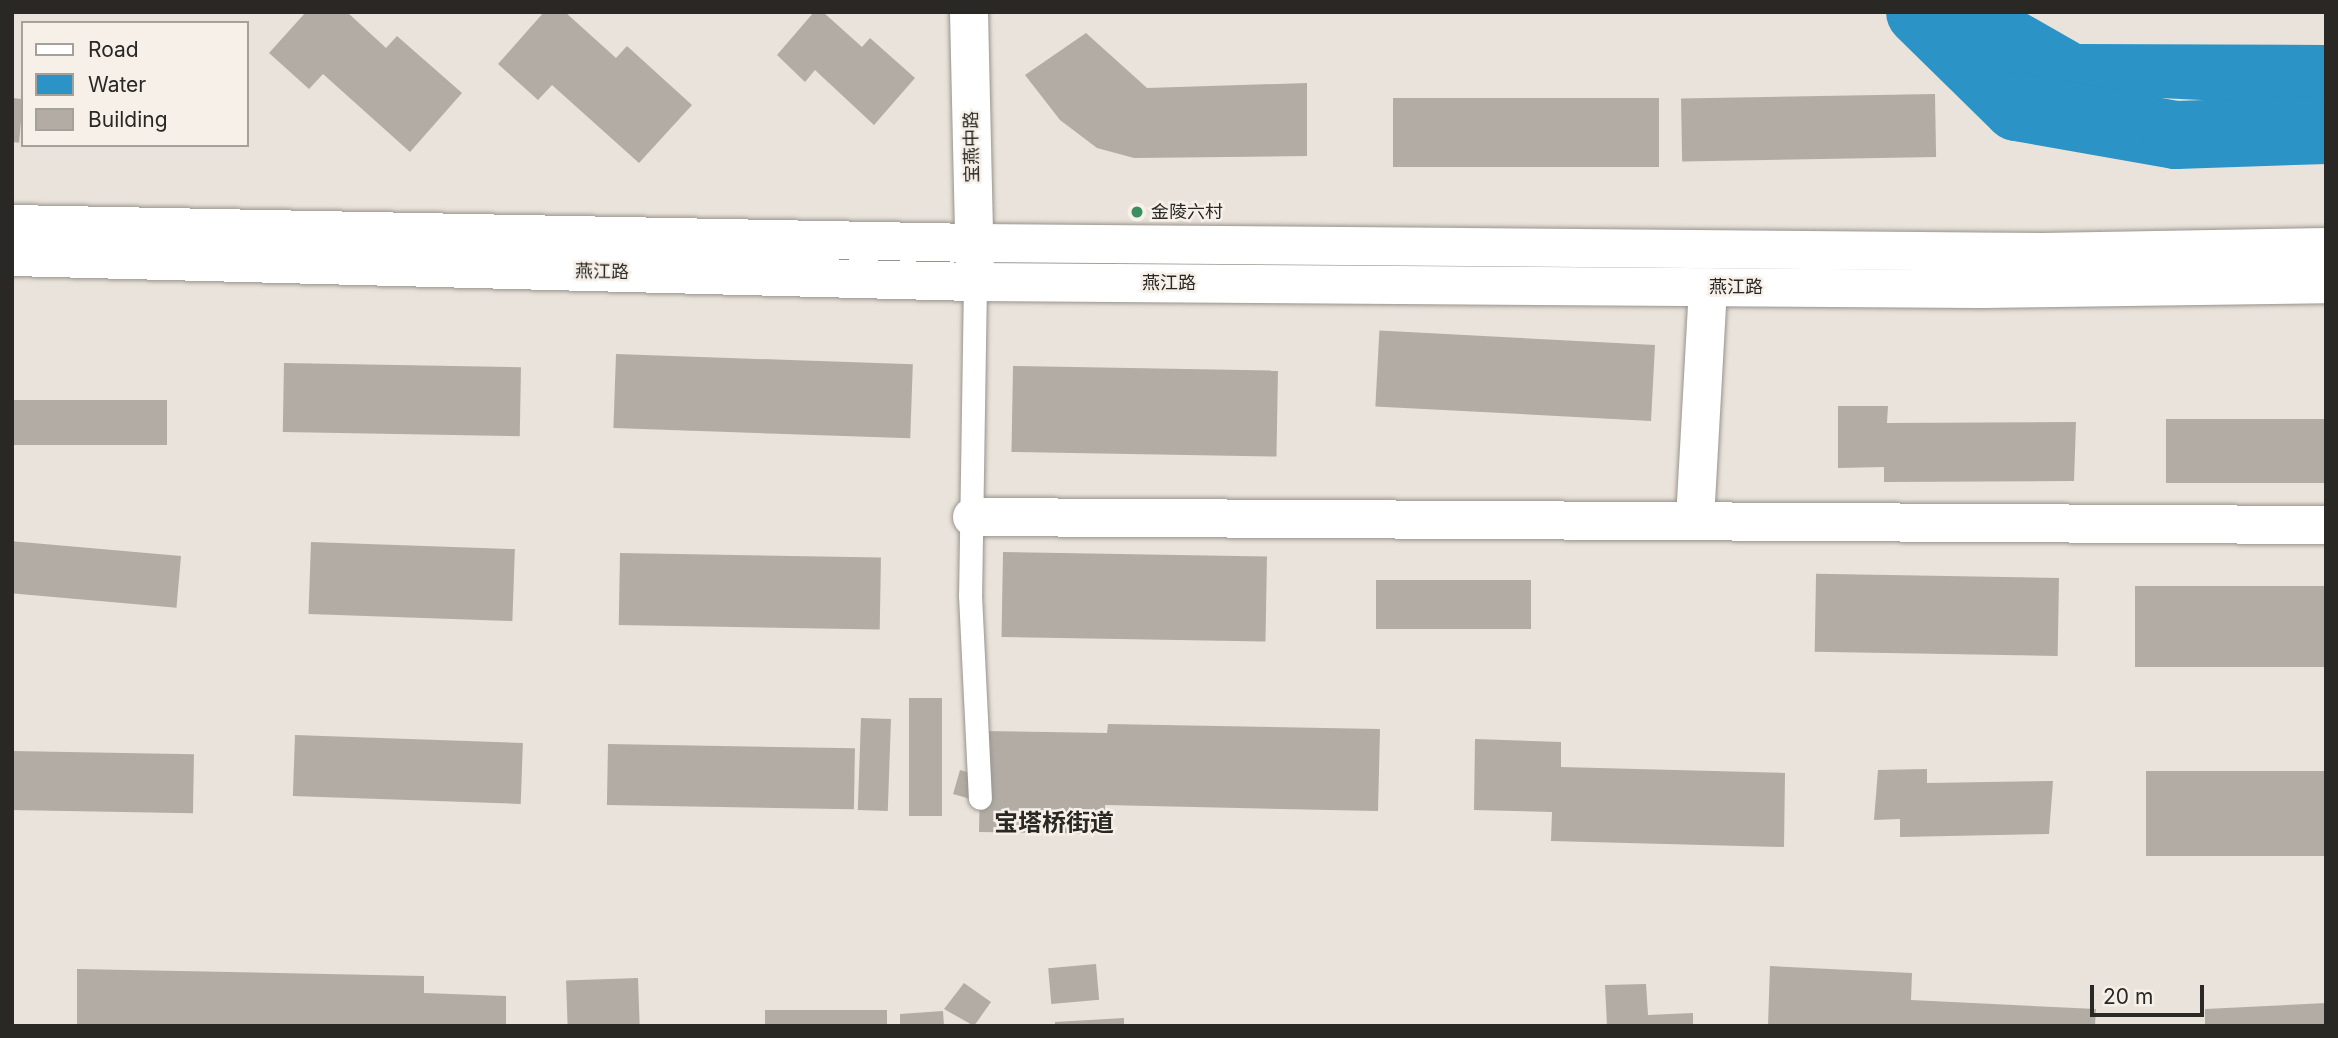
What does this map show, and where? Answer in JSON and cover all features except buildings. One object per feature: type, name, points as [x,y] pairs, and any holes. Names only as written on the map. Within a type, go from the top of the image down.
[{"type":"main road","name":"宝燕中路","points":[[969,12],[975,282]]},
{"type":"main road","points":[[12,224],[974,243],[2043,252],[2326,247]]},
{"type":"main road","name":"燕江路","points":[[12,257],[975,282],[1708,287],[2326,284]]},
{"type":"main road","points":[[1695,520],[1708,287]]},
{"type":"main road","points":[[972,517],[2326,525]]},
{"type":"lane","points":[[975,282],[972,517],[980,797]]},
{"type":"water","points":[[1945,12],[2024,12],[2080,44],[2326,45],[2326,106],[2099,95],[2031,81],[1991,59]]},
{"type":"waterway","points":[[1920,12],[2017,107],[2176,135],[2326,130]]},
{"type":"place","name":"金陵六村","points":[[1137,212]]},
{"type":"district","name":"宝塔桥街道","points":[[1054,823]]}]
